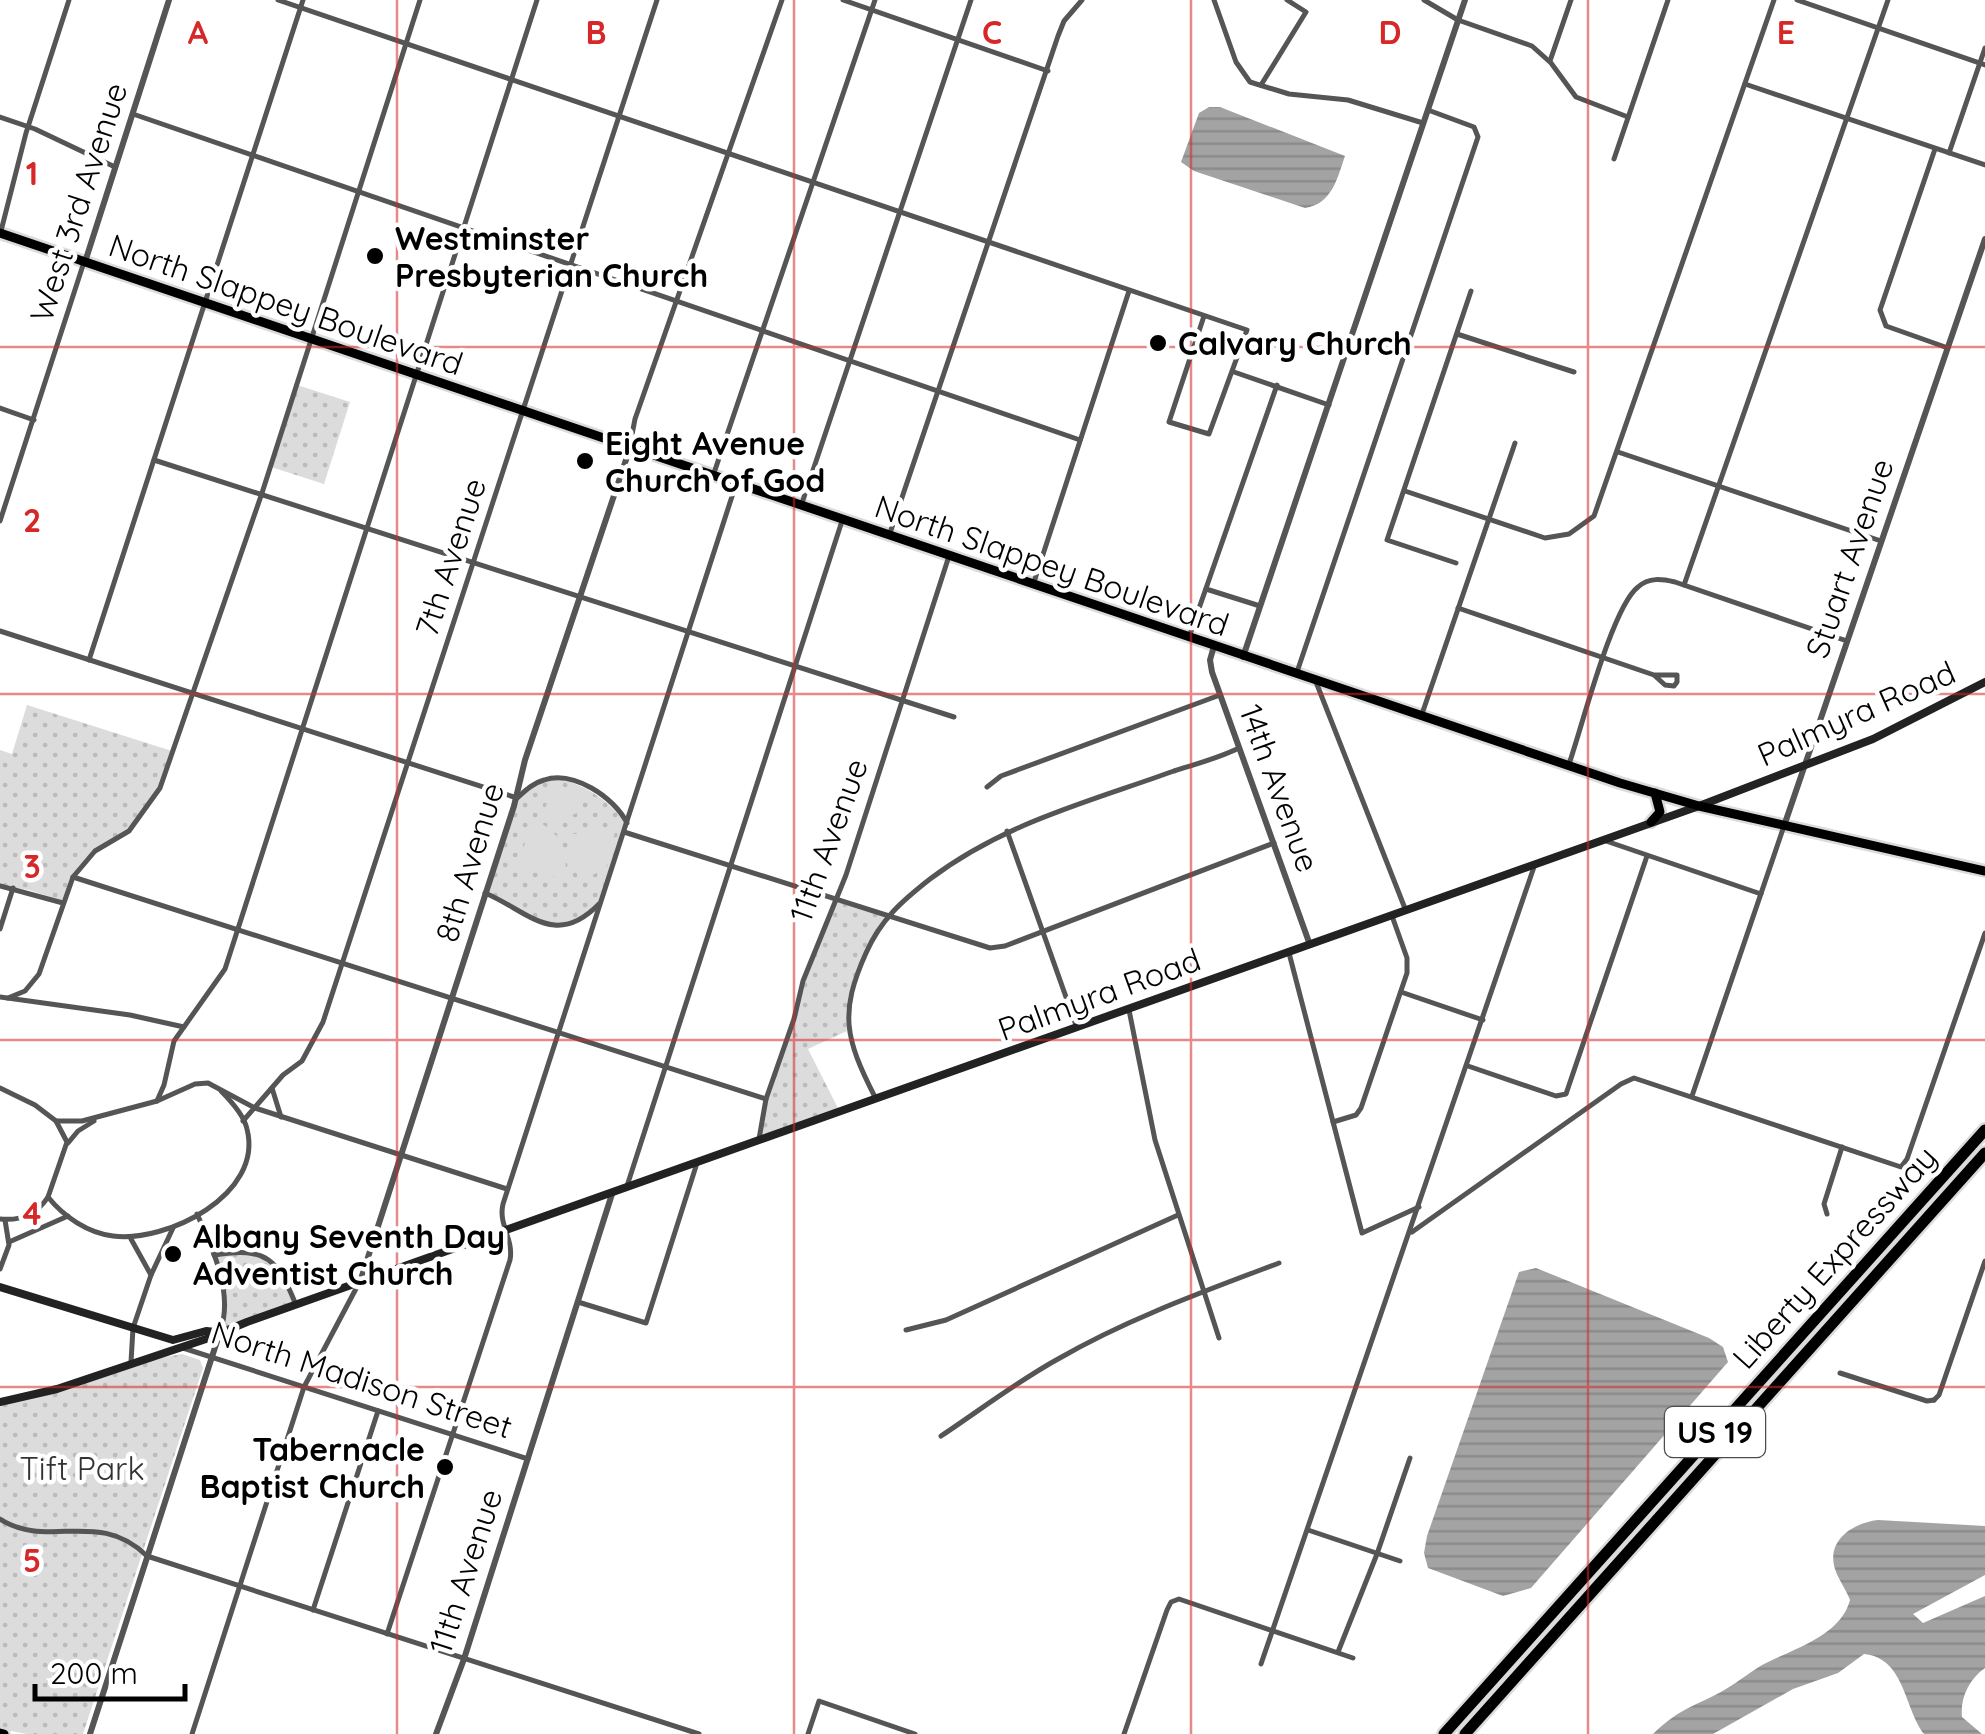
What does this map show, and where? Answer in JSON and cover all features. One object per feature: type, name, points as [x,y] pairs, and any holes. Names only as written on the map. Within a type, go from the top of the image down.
[{"type":"highway","points":[[1874,1254],[1985,1120]]},
{"type":"highway","name":"Liberty Expressway","points":[[1444,1734],[1985,1130]]},
{"type":"highway","name":"Liberty Expressway","points":[[1466,1733],[1985,1156]]},
{"type":"main road","name":"North Slappey Boulevard","points":[[0,233],[1568,766],[1699,806],[1985,871]]},
{"type":"main road","name":"Palmyra Road","points":[[0,1402],[57,1389],[206,1331],[220,1332],[296,1306],[1699,806],[1903,725],[1985,682]]},
{"type":"main road","points":[[1651,822],[1660,812],[1656,793]]},
{"type":"main road","name":"North Madison Street","points":[[0,1287],[177,1344]]},
{"type":"street","points":[[0,233],[28,126],[69,0]]},
{"type":"street","name":"West 3rd Avenue","points":[[0,521],[169,0]]},
{"type":"street","points":[[278,0],[1247,330],[1209,434],[1169,422],[1204,316]]},
{"type":"street","points":[[89,660],[303,0]]},
{"type":"street","points":[[2,998],[25,990],[36,979],[73,877],[95,852],[130,831],[160,788],[262,493],[420,0]]},
{"type":"street","points":[[157,1101],[170,1052],[219,981],[238,930],[538,0]]},
{"type":"street","name":"7th Avenue","points":[[243,1121],[313,1045],[344,964],[657,0]]},
{"type":"street","name":"8th Avenue","points":[[192,1734],[304,1387],[360,1282],[517,798],[525,760],[630,448],[635,419],[782,0]]},
{"type":"street","points":[[843,0],[1048,71]]},
{"type":"street","points":[[713,476],[874,0]]},
{"type":"street","points":[[801,506],[970,0]]},
{"type":"street","points":[[890,536],[1064,21],[1082,0]]},
{"type":"street","points":[[1214,0],[1240,71],[1250,82],[1289,94],[1348,100],[1423,123]]},
{"type":"street","points":[[1261,86],[1306,12],[1287,0]]},
{"type":"street","points":[[1424,0],[1458,20],[1532,46],[1550,61],[1576,98],[1628,118]]},
{"type":"street","points":[[1244,656],[1465,0]]},
{"type":"street","points":[[1550,61],[1571,0]]},
{"type":"street","points":[[1614,158],[1668,0]]},
{"type":"street","points":[[1404,491],[1545,538],[1576,531],[1594,516],[1774,0]]},
{"type":"street","points":[[1797,0],[1982,64]]},
{"type":"street","points":[[1684,584],[1888,0]]},
{"type":"street","points":[[1949,153],[1985,48]]},
{"type":"street","points":[[1745,84],[1985,165]]},
{"type":"street","points":[[1296,675],[1478,132],[1428,110]]},
{"type":"street","points":[[133,114],[1080,440]]},
{"type":"street","points":[[0,116],[115,167]]},
{"type":"street","points":[[1934,148],[1880,310],[1886,326],[1948,348]]},
{"type":"street","name":"Stuart Avenue","points":[[1692,1096],[1985,238]]},
{"type":"street","points":[[1033,585],[1129,291]]},
{"type":"street","points":[[1456,563],[1387,540],[1471,291]]},
{"type":"street","points":[[1457,334],[1574,372]]},
{"type":"street","points":[[1234,372],[1329,404]]},
{"type":"street","points":[[1188,638],[1277,385]]},
{"type":"street","points":[[0,408],[34,420]]},
{"type":"street","points":[[1421,717],[1515,443]]},
{"type":"street","points":[[1618,452],[1881,541]]},
{"type":"street","points":[[154,460],[954,718]]},
{"type":"street","points":[[387,1634],[510,1260],[512,1245],[501,1213],[508,1189],[736,484]]},
{"type":"street","points":[[626,1189],[843,520]]},
{"type":"street","name":"11th Avenue","points":[[758,1142],[766,1099],[794,1019],[806,970],[837,901],[949,556]]},
{"type":"street","points":[[1568,766],[1623,605],[1639,585],[1658,579],[1684,584],[1847,640]]},
{"type":"street","points":[[1206,588],[1260,606]]},
{"type":"street","points":[[1458,608],[1654,675]]},
{"type":"street","points":[[0,631],[517,798],[538,782],[564,778],[606,798],[626,823]]},
{"type":"street","name":"14th Avenue","points":[[1214,646],[1210,666],[1310,945]]},
{"type":"street","points":[[1316,682],[1406,910]]},
{"type":"street","points":[[987,787],[1001,776],[1220,695]]},
{"type":"street","points":[[876,1100],[856,1053],[847,1016],[853,982],[873,936],[887,916],[970,850],[1007,831],[1239,748]]},
{"type":"street","points":[[1007,831],[1077,1028]]},
{"type":"street","points":[[624,832],[990,948],[1274,843]]},
{"type":"street","points":[[1602,840],[1761,894]]},
{"type":"street","points":[[1468,1066],[1560,1096],[1566,1094],[1648,856]]},
{"type":"street","points":[[1261,1664],[1535,864]]},
{"type":"street","points":[[73,877],[766,1099]]},
{"type":"street","points":[[0,886],[64,902]]},
{"type":"street","points":[[0,929],[13,888]]},
{"type":"street","points":[[485,893],[518,914],[558,926],[590,914],[602,902]]},
{"type":"street","points":[[1334,1122],[1356,1115],[1361,1108],[1401,992],[1407,958],[1392,916]]},
{"type":"street","points":[[1410,1234],[1620,1084],[1637,1078],[1903,1166],[1985,933]]},
{"type":"street","points":[[1289,952],[1362,1233],[1419,1207]]},
{"type":"street","points":[[1401,992],[1483,1020]]},
{"type":"street","points":[[2,998],[130,1015],[184,1027]]},
{"type":"street","points":[[1129,1010],[1155,1140],[1220,1338]]},
{"type":"street","points":[[56,1121],[100,1118],[157,1101],[196,1084],[217,1087],[254,1108],[508,1189]]},
{"type":"street","points":[[48,1197],[90,1230],[130,1237],[173,1228],[197,1214],[237,1182],[247,1151],[247,1129],[232,1102],[217,1087]]},
{"type":"street","points":[[0,1088],[35,1105],[56,1121],[66,1146]]},
{"type":"street","points":[[272,1088],[282,1117]]},
{"type":"street","points":[[0,1269],[9,1242],[3,1219],[38,1209],[48,1197],[66,1146],[78,1131],[100,1118]]},
{"type":"street","points":[[1828,1214],[1824,1204],[1842,1147]]},
{"type":"street","points":[[578,1302],[646,1322],[697,1164]]},
{"type":"street","name":"11th Avenue","points":[[436,1734],[464,1659],[612,1194]]},
{"type":"street","points":[[90,1734],[226,1315],[214,1255],[197,1214]]},
{"type":"street","points":[[906,1330],[946,1320],[1178,1215]]},
{"type":"street","points":[[9,1242],[68,1216]]},
{"type":"street","points":[[131,1362],[133,1328],[150,1275],[173,1228]]},
{"type":"street","points":[[130,1237],[150,1275]]},
{"type":"street","points":[[214,1255],[245,1252],[264,1256],[283,1272],[296,1306]]},
{"type":"street","points":[[1840,1372],[1936,1403],[1985,1261]]},
{"type":"street","points":[[942,1436],[1060,1357],[1204,1291],[1279,1263]]},
{"type":"street","name":"North Madison Street","points":[[177,1344],[528,1459]]},
{"type":"street","points":[[313,1610],[378,1410]]},
{"type":"street","points":[[1337,1652],[1410,1458]]},
{"type":"street","points":[[0,1519],[20,1529],[111,1533],[137,1546],[147,1556],[697,1734]]},
{"type":"street","points":[[1308,1530],[1400,1561]]},
{"type":"street","points":[[1124,1734],[1166,1610],[1179,1599],[1354,1658]]},
{"type":"street","points":[[808,1734],[819,1702],[915,1734]]},
{"type":"green space","points":[[297,385],[350,402],[324,484],[271,467]]},
{"type":"green space","points":[[27,705],[172,751],[159,787],[128,830],[103,845],[70,879],[63,901],[0,885],[0,750],[12,754]]},
{"type":"green space","points":[[558,778],[596,795],[626,823],[601,901],[589,913],[559,925],[519,913],[486,893],[517,798],[538,782]]},
{"type":"green space","points":[[558,785],[586,795],[577,813],[556,821],[542,816],[553,787]]},
{"type":"green space","points":[[533,819],[561,843],[564,879],[521,869],[518,864]]},
{"type":"green space","points":[[615,832],[606,868],[579,882],[568,840],[573,834]]},
{"type":"green space","points":[[837,902],[885,916],[851,985],[847,1031],[808,1049],[840,1112],[759,1142],[772,1080],[791,1019]]},
{"type":"green space","points":[[229,1253],[256,1257],[272,1265],[296,1305],[222,1332],[226,1315],[215,1256]]},
{"type":"green space","name":"Tift Park","points":[[182,1354],[200,1360],[203,1368],[83,1734],[27,1734],[0,1729],[0,1403],[132,1363]]},
{"type":"shaded area","points":[[1209,107],[1220,107],[1345,156],[1327,196],[1305,208],[1194,171],[1181,162],[1199,113]]},
{"type":"shaded area","points":[[1536,1268],[1709,1338],[1723,1347],[1728,1362],[1531,1588],[1503,1596],[1428,1568],[1424,1553],[1519,1272]]},
{"type":"shaded area","points":[[1878,1520],[1985,1526],[1985,1575],[1913,1614],[1923,1623],[1985,1596],[1985,1668],[1970,1683],[1962,1710],[1962,1717],[1982,1734],[1924,1734],[1896,1674],[1878,1658],[1864,1654],[1838,1673],[1793,1689],[1713,1734],[1653,1734],[1681,1712],[1816,1639],[1837,1622],[1850,1600],[1835,1569],[1834,1550],[1851,1529]]},
{"type":"place","name":"Westminster Presbyterian Church","points":[[375,256]]},
{"type":"place","name":"Calvary Church","points":[[1158,343]]},
{"type":"place","name":"Eight Avenue Church of God","points":[[585,461]]},
{"type":"place","name":"Albany Seventh Day Adventist Church","points":[[173,1254]]},
{"type":"place","name":"Tabernacle Baptist Church","points":[[445,1467]]}]
